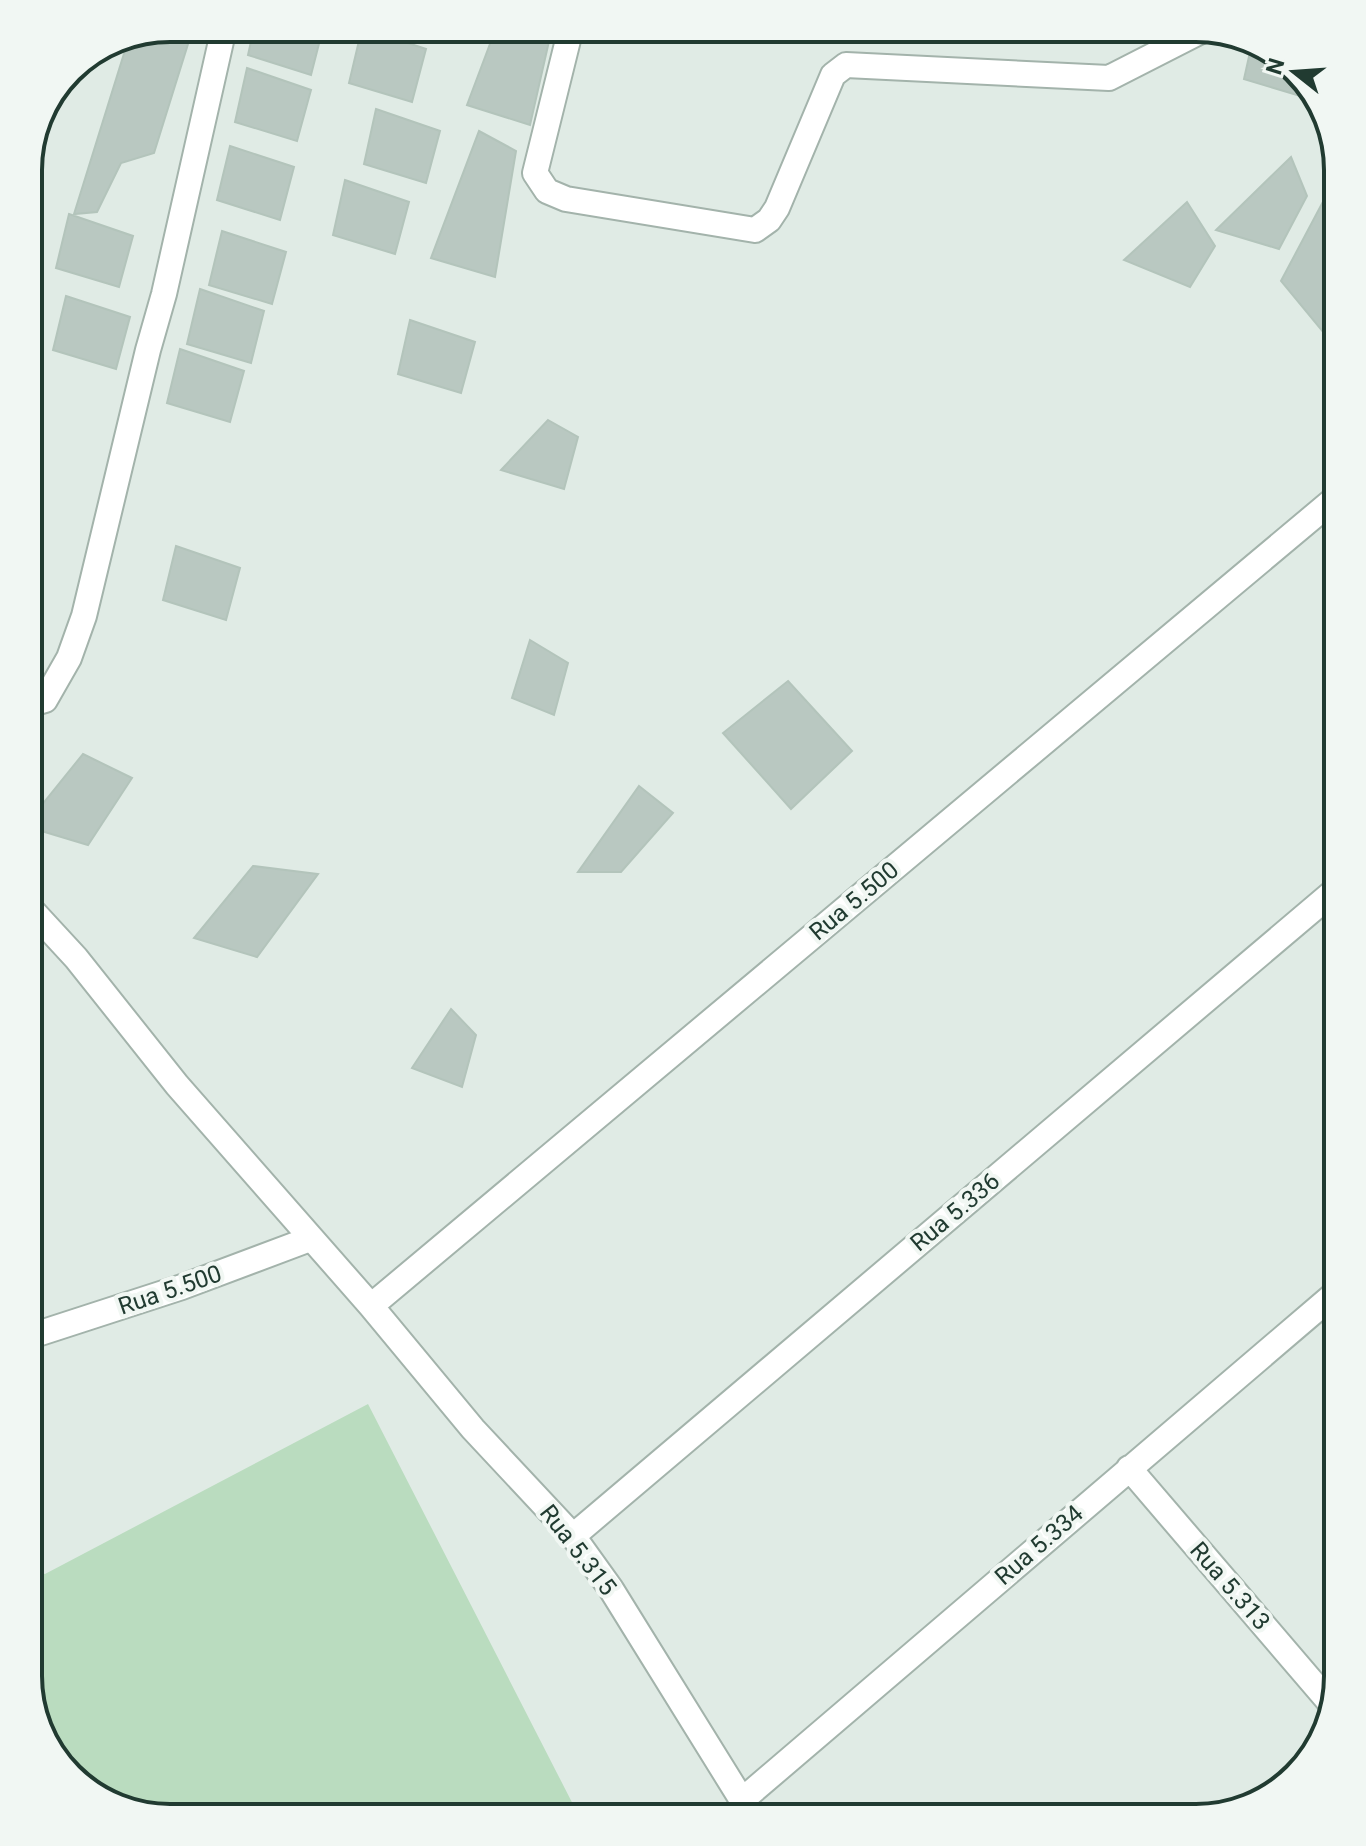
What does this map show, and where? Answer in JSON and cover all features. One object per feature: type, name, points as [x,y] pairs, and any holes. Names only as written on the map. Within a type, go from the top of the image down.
[{"type":"street","points":[[42,701],[69,658],[84,616],[135,399],[164,294],[221,42]]},
{"type":"street","points":[[568,42],[535,173],[547,191],[566,199],[755,230],[769,220],[777,208],[833,75],[846,65],[1109,78],[1180,42]]},
{"type":"street","name":"Rua 5.500","points":[[371,1306],[1324,508]]},
{"type":"street","name":"Rua 5.336","points":[[573,1536],[1324,900]]},
{"type":"street","name":"Rua 5.315","points":[[42,921],[76,958],[177,1085],[371,1306],[473,1429],[573,1536],[611,1589],[743,1804]]},
{"type":"street","name":"Rua 5.500","points":[[42,1332],[182,1287],[310,1239]]},
{"type":"street","name":"Rua 5.334","points":[[754,1804],[1129,1468],[1324,1303]]},
{"type":"street","name":"Rua 5.313","points":[[1129,1468],[1323,1694]]},
{"type":"green space","points":[[368,1404],[573,1804],[170,1804],[137,1800],[113,1791],[74,1760],[55,1733],[46,1709],[42,1676],[42,1573]]},
{"type":"building","points":[[189,42],[154,153],[121,163],[97,212],[74,214],[125,51],[153,43]]},
{"type":"building","points":[[251,42],[319,42],[311,75],[248,55]]},
{"type":"building","points":[[359,42],[405,42],[426,49],[412,102],[349,83]]},
{"type":"building","points":[[491,42],[549,42],[530,125],[467,105]]},
{"type":"building","points":[[1250,54],[1254,56],[1254,82],[1244,79]]},
{"type":"building","points":[[247,68],[311,90],[297,141],[235,122]]},
{"type":"building","points":[[376,109],[440,131],[426,183],[364,164]]},
{"type":"building","points":[[479,131],[516,151],[495,277],[431,258]]},
{"type":"building","points":[[230,146],[294,167],[280,220],[217,200]]},
{"type":"building","points":[[1291,157],[1307,196],[1279,249],[1216,230]]},
{"type":"building","points":[[345,180],[409,202],[395,254],[333,235]]},
{"type":"building","points":[[1324,200],[1324,333],[1281,281]]},
{"type":"building","points":[[1187,202],[1215,246],[1190,287],[1124,260]]},
{"type":"building","points":[[69,214],[133,236],[119,287],[56,268]]},
{"type":"building","points":[[222,231],[286,252],[272,304],[209,285]]},
{"type":"building","points":[[200,289],[264,311],[251,363],[187,344]]},
{"type":"building","points":[[66,296],[130,317],[116,369],[53,350]]},
{"type":"building","points":[[410,320],[475,342],[461,393],[398,374]]},
{"type":"building","points":[[180,349],[244,371],[230,422],[167,403]]},
{"type":"building","points":[[548,420],[578,437],[564,489],[501,470]]},
{"type":"building","points":[[176,546],[240,568],[226,620],[163,600]]},
{"type":"building","points":[[530,640],[568,663],[554,715],[512,698]]},
{"type":"building","points":[[788,681],[852,751],[791,809],[723,733]]},
{"type":"building","points":[[83,754],[132,778],[88,845],[42,831],[42,805]]},
{"type":"building","points":[[639,786],[673,813],[621,872],[578,872]]},
{"type":"building","points":[[253,866],[318,874],[257,957],[194,938]]},
{"type":"building","points":[[451,1009],[476,1035],[462,1087],[412,1068]]}]
